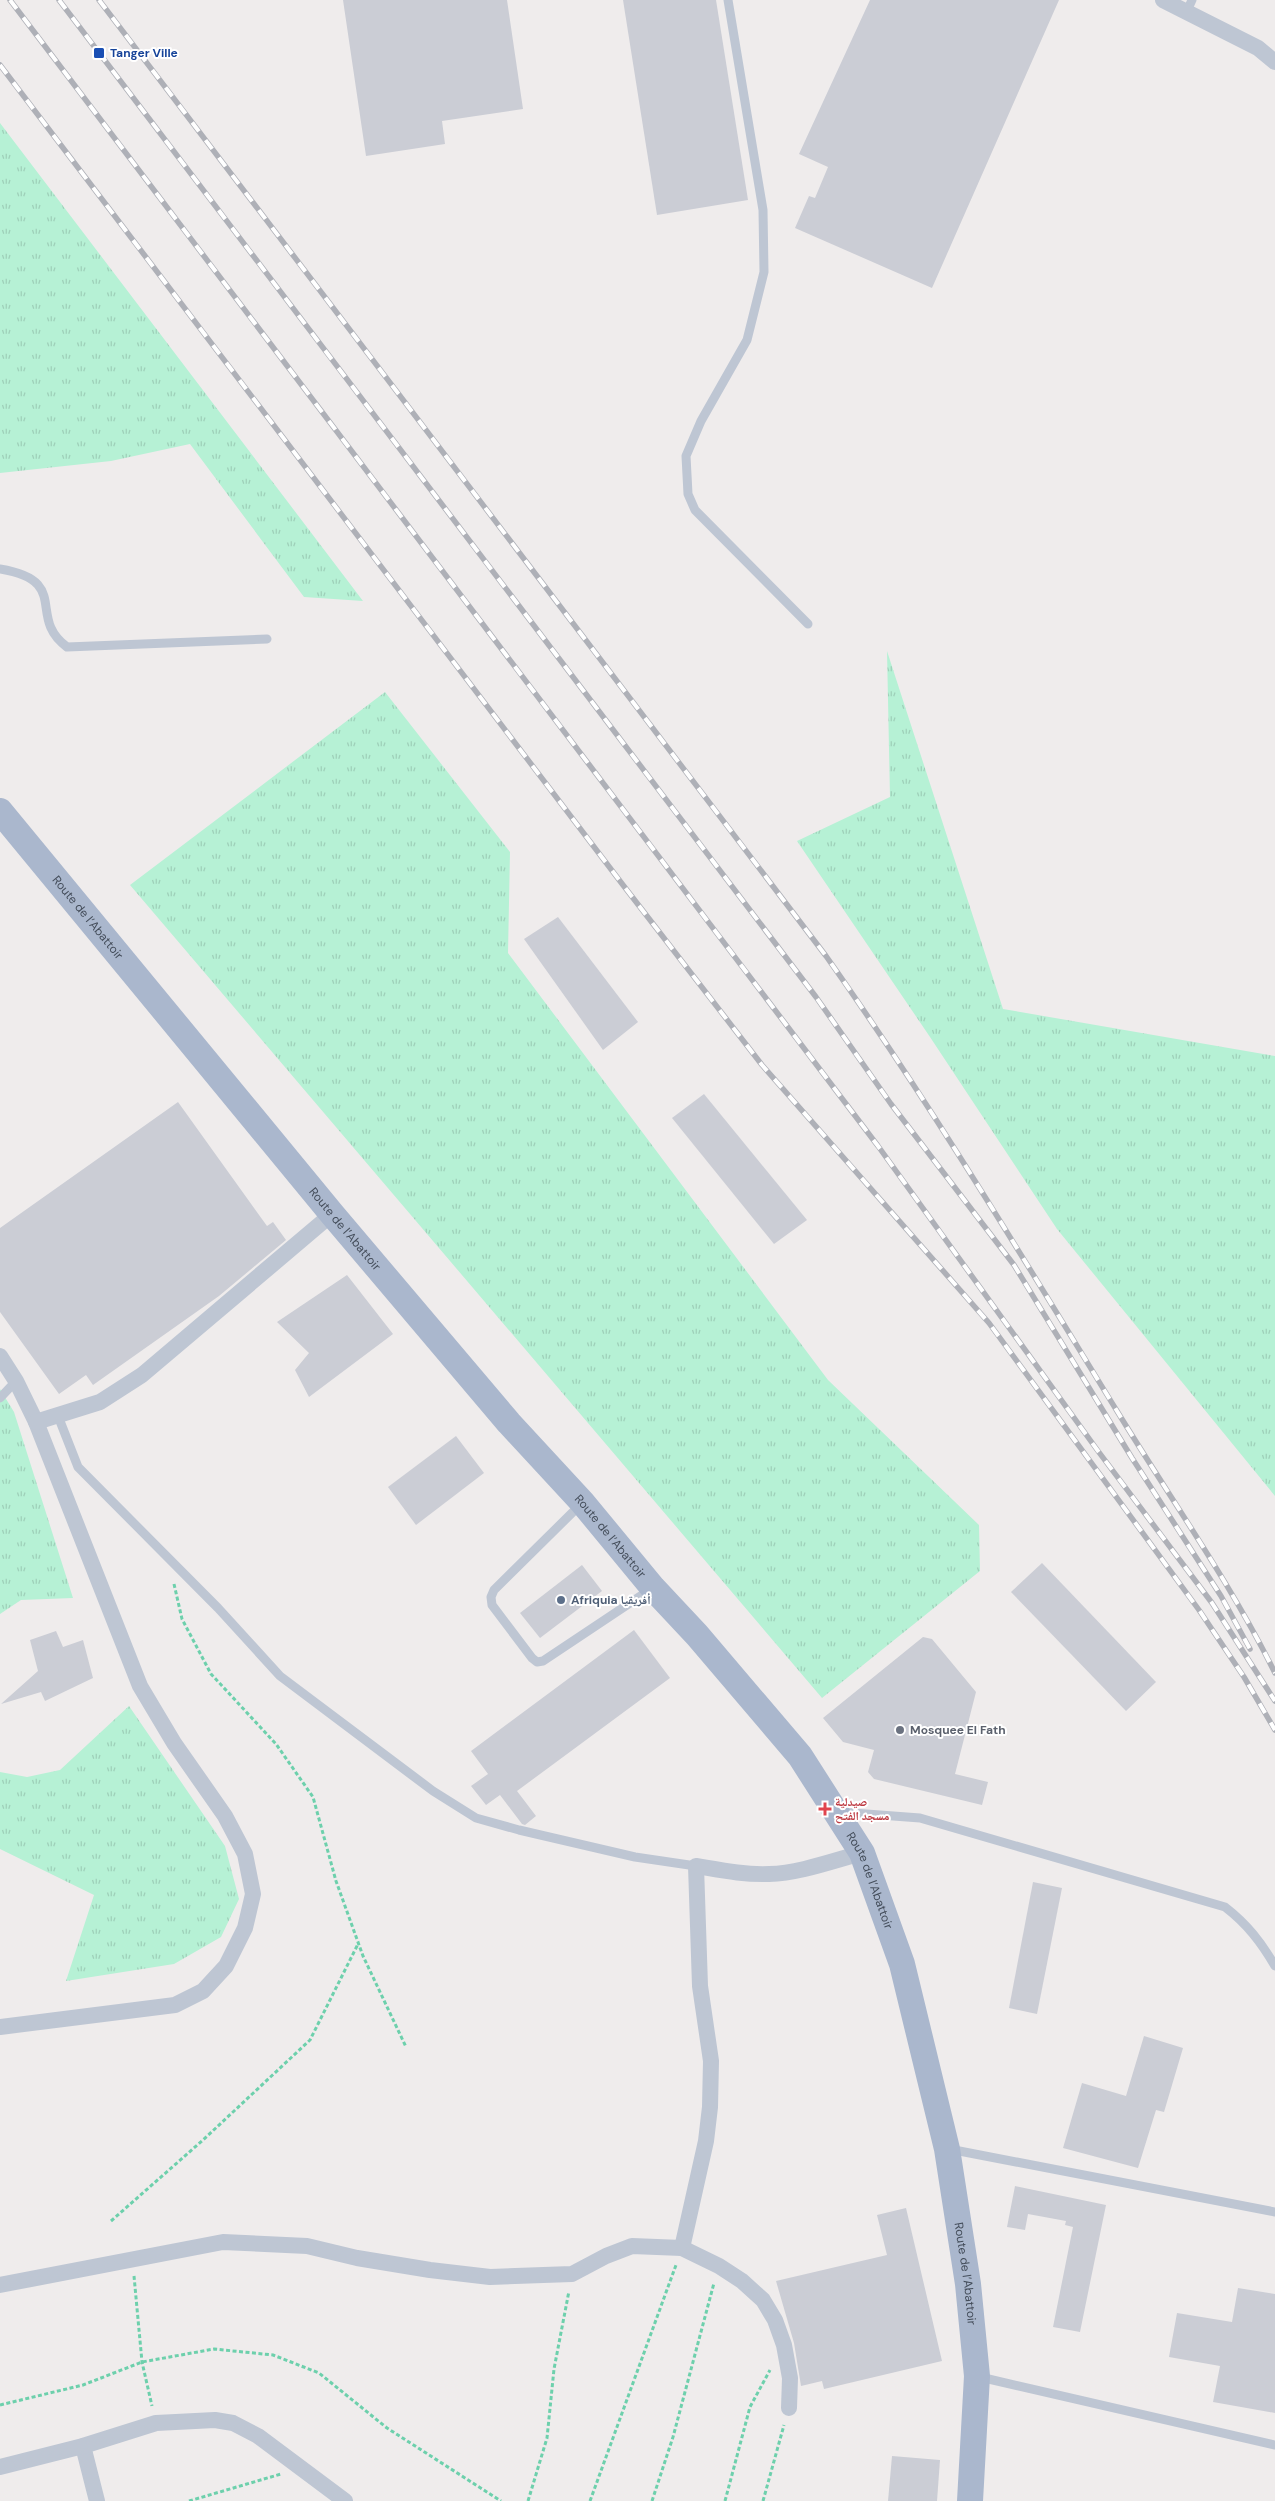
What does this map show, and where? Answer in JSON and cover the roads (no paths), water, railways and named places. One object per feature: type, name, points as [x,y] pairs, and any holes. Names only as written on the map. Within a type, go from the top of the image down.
[{"type":"main road","name":"Route de l’Abattoir","points":[[0,811],[332,1214],[509,1423],[582,1502],[653,1588],[697,1634],[800,1756],[838,1812],[862,1852],[902,1964],[947,2149],[968,2284],[978,2376],[970,2501]]},
{"type":"street","points":[[1163,0],[1190,5],[1258,48],[1275,62]]},
{"type":"street","points":[[36,1422],[100,1402],[142,1375],[332,1214]]},
{"type":"street","points":[[0,1356],[16,1381],[36,1422],[104,1589],[140,1686],[174,1743],[225,1816],[245,1854],[254,1894],[245,1928],[226,1966],[203,1991],[175,2005],[0,2027]]},
{"type":"street","points":[[682,2248],[706,2142],[710,2107],[710,2061],[700,1986],[696,1866],[735,1872],[769,1874],[797,1870],[862,1852]]},
{"type":"street","points":[[0,2285],[223,2242],[307,2246],[412,2267],[490,2277],[572,2274],[606,2256],[632,2246],[682,2248],[718,2266],[742,2281],[763,2300],[775,2320],[784,2346],[790,2378],[789,2408]]},
{"type":"street","points":[[0,2467],[84,2446],[156,2423],[215,2420],[233,2423],[258,2436],[345,2501]]},
{"type":"street","points":[[84,2446],[97,2501]]},
{"type":"lane","points":[[728,0],[763,210],[764,272],[747,340],[701,421],[686,456],[688,494],[694,510],[808,624]]},
{"type":"lane","points":[[0,569],[25,574],[38,584],[46,598],[48,624],[55,638],[67,647],[267,639]]},
{"type":"lane","points":[[0,1398],[16,1381]]},
{"type":"lane","points":[[58,1416],[78,1467],[166,1555],[280,1676],[433,1791],[476,1818],[635,1857],[696,1866]]},
{"type":"lane","points":[[582,1502],[494,1590],[491,1597],[492,1605],[532,1658],[536,1662],[543,1662],[653,1588]]},
{"type":"lane","points":[[838,1812],[920,1818],[1225,1907],[1245,1922],[1260,1941],[1275,1966]]},
{"type":"lane","points":[[947,2149],[1275,2212]]},
{"type":"lane","points":[[978,2376],[1275,2445]]},
{"type":"railway","points":[[10,0],[878,1146],[1098,1451],[1212,1603],[1275,1701]]},
{"type":"railway","points":[[59,0],[816,997],[891,1104],[1014,1265],[1132,1458],[1221,1596],[1250,1649]]},
{"type":"railway","points":[[99,0],[826,956],[865,1011],[975,1181],[1219,1573],[1275,1673]]},
{"type":"railway","points":[[0,65],[762,1065],[989,1323],[1199,1610],[1244,1677],[1275,1730]]},
{"type":"place","name":"Tanger Ville","points":[[99,53]]},
{"type":"place","name":"Afriquia أفريقيا","points":[[561,1600]]},
{"type":"place","name":"Mosquee El Fath","points":[[900,1730]]},
{"type":"place","name":"صيدلية مسجد الفتح","points":[[825,1809]]}]
